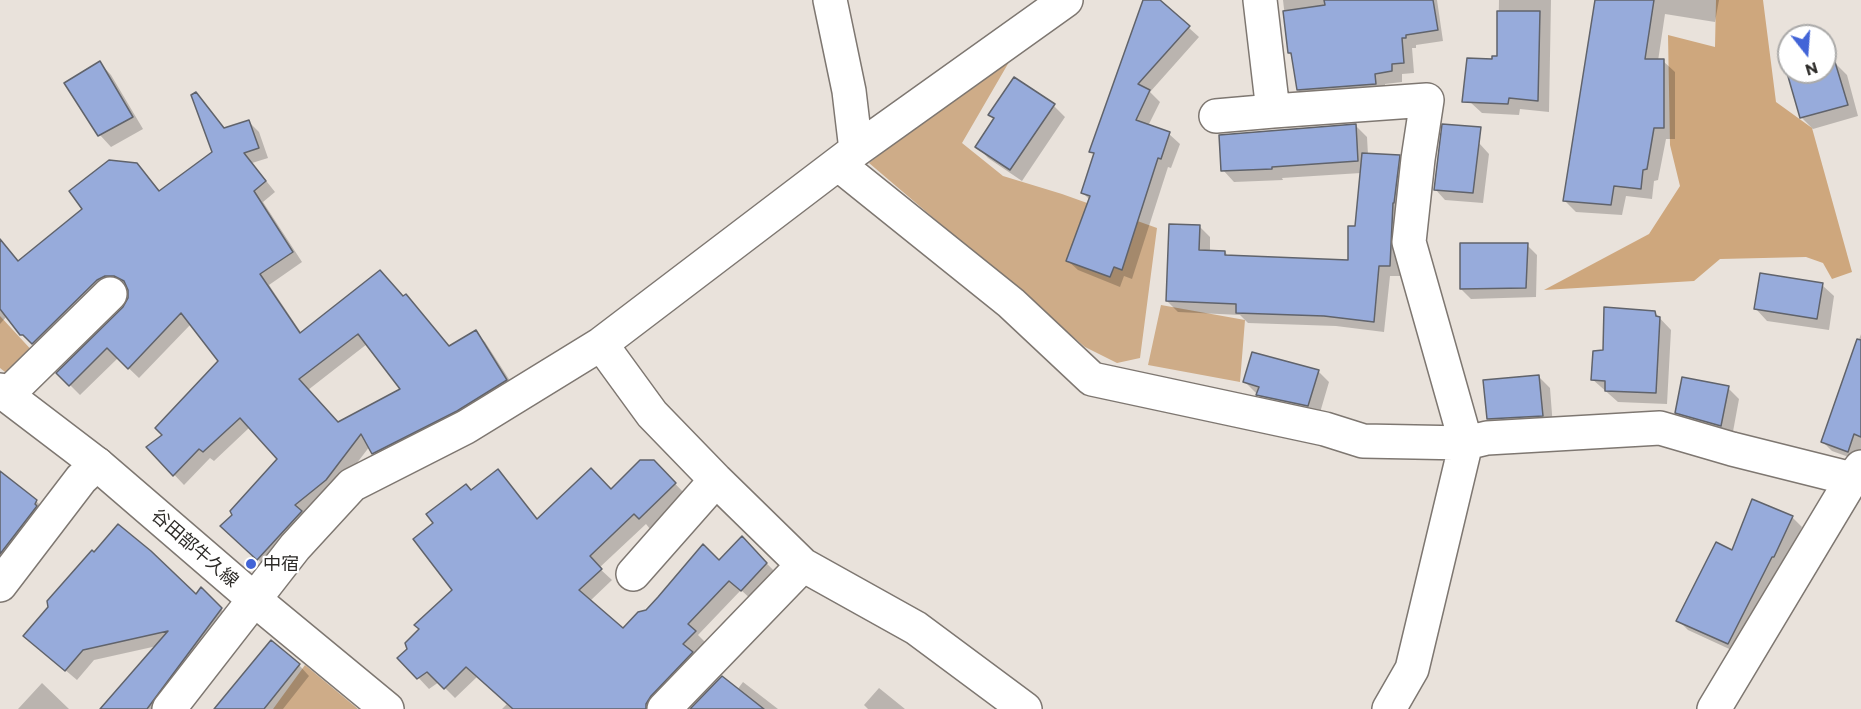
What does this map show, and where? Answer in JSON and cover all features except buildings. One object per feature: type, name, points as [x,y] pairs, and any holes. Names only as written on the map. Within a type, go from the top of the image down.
[{"type":"street","points":[[830,0],[849,91],[847,157]]},
{"type":"street","points":[[169,709],[295,547],[352,485],[466,427],[601,344],[847,157],[1066,0]]},
{"type":"street","points":[[1260,0],[1273,111]]},
{"type":"street","points":[[1216,116],[1427,100],[1409,242],[1466,443],[1463,464],[1412,669],[1389,709]]},
{"type":"street","points":[[847,157],[1011,303],[1092,379],[1325,429],[1364,441],[1466,443],[1487,438],[1660,428],[1732,449],[1856,473],[1714,709]]},
{"type":"street","points":[[4,393],[110,294]]},
{"type":"street","points":[[601,344],[652,414],[803,565],[916,628],[1024,709]]},
{"type":"street","name":"谷田部牛久線","points":[[4,393],[97,464],[255,600],[387,709]]},
{"type":"street","points":[[0,585],[81,479],[97,464]]},
{"type":"street","points":[[633,574],[716,480]]},
{"type":"street","points":[[664,709],[803,565]]},
{"type":"shaded area","points":[[1716,0],[1763,0],[1776,102],[1812,128],[1852,272],[1832,279],[1823,263],[1806,257],[1720,259],[1694,281],[1544,290],[1649,234],[1680,186],[1670,145],[1668,35],[1715,47]]},
{"type":"shaded area","points":[[1016,50],[962,143],[1003,176],[1062,194],[1157,228],[1140,358],[1117,363],[1085,347],[869,163]]},
{"type":"shaded area","points":[[1161,305],[1245,320],[1240,382],[1148,365]]},
{"type":"shaded area","points":[[0,316],[36,355],[16,374],[5,372],[0,368]]},
{"type":"shaded area","points":[[305,665],[358,709],[273,709]]},
{"type":"place","name":"中宿","points":[[251,564]]}]
